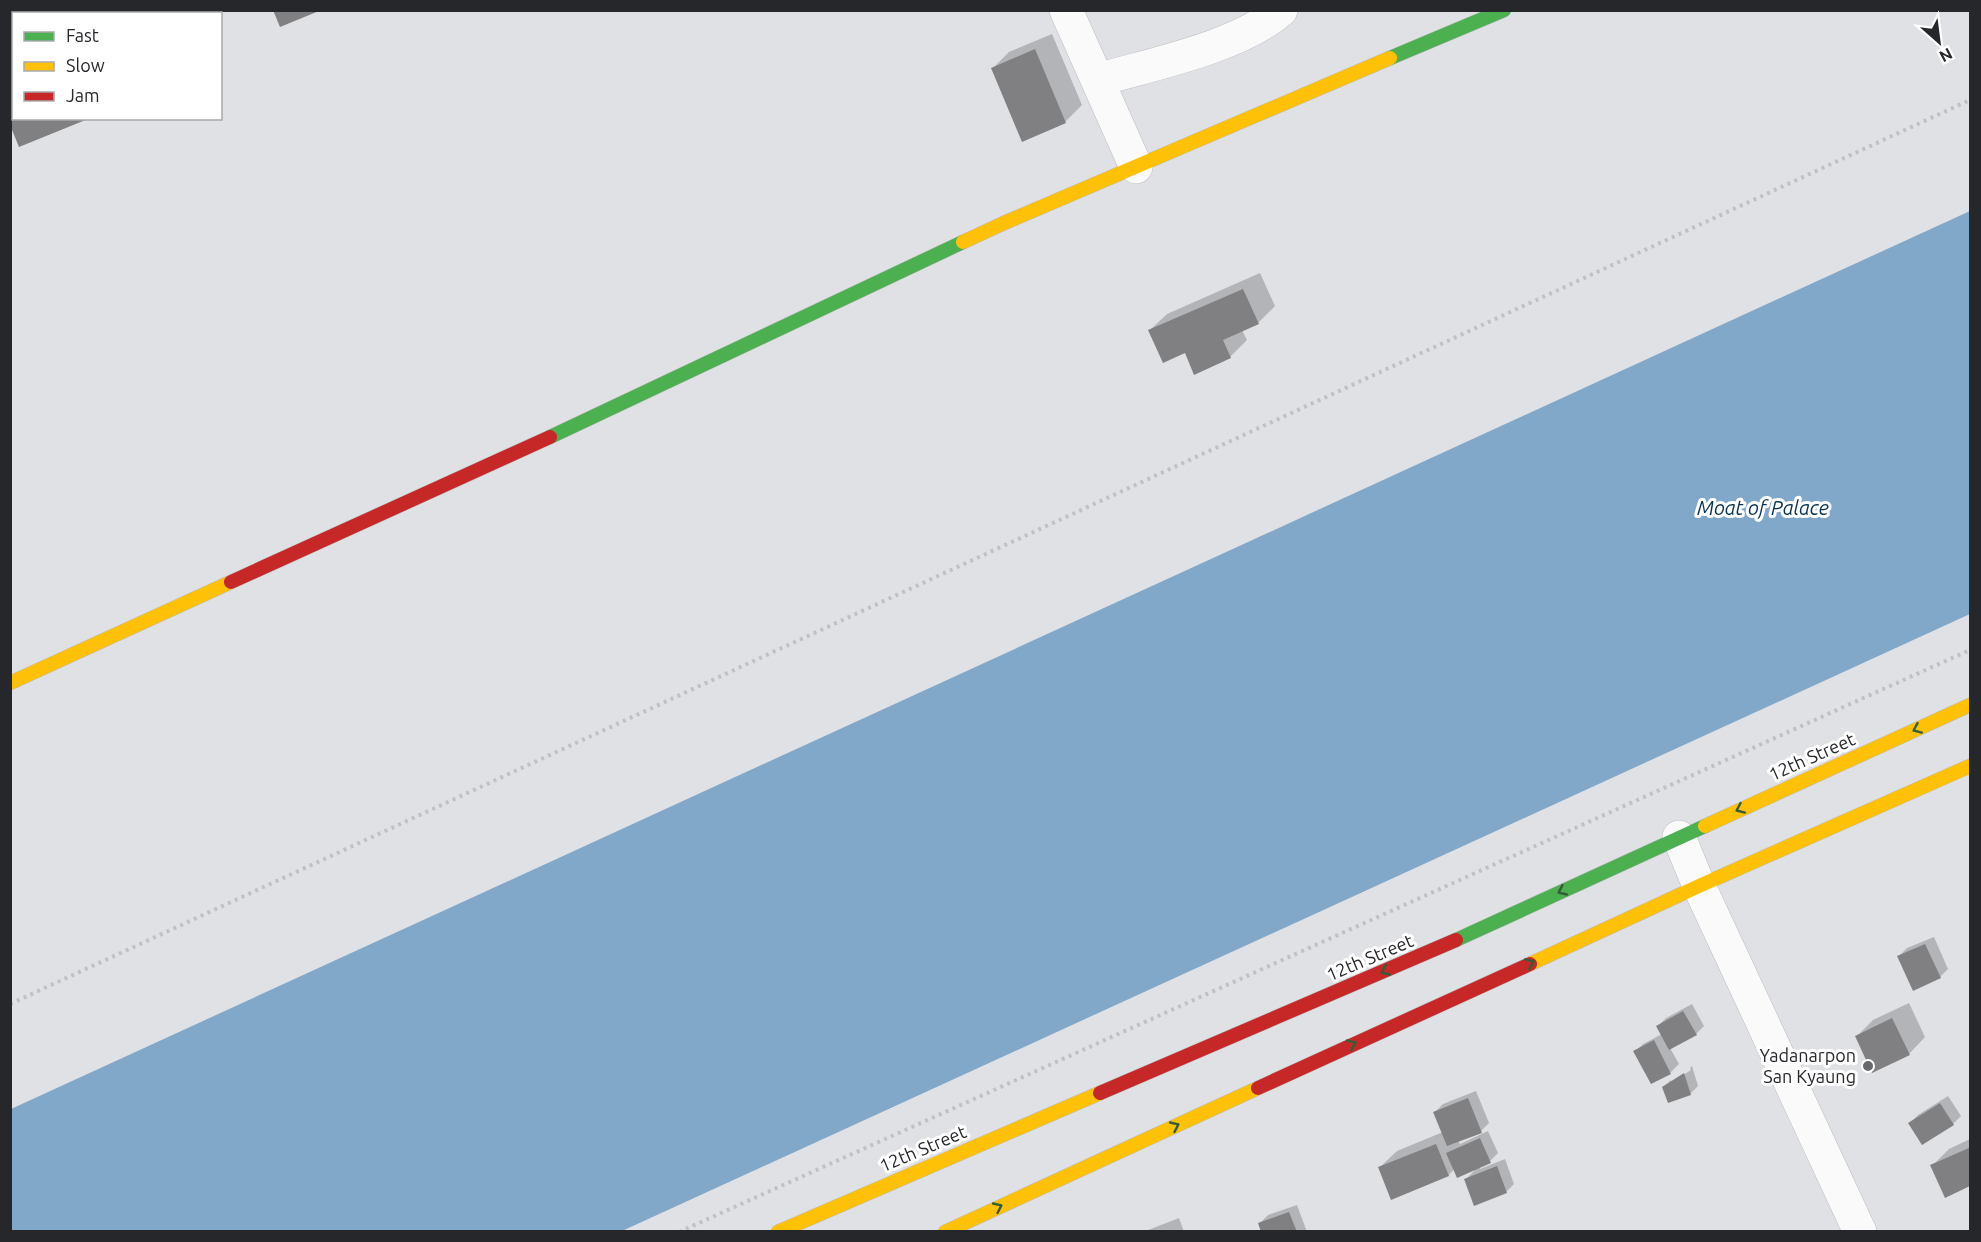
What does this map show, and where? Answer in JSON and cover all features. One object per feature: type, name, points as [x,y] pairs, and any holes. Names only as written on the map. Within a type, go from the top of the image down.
[{"type":"main road","points":[[10,683],[595,417],[1004,223],[1504,10]]},
{"type":"main road","name":"12th Street","points":[[778,1232],[1470,934],[1971,705]]},
{"type":"main road","points":[[945,1232],[1699,886],[1971,766]]},
{"type":"street","points":[[1066,10],[1136,167]]},
{"type":"street","points":[[1098,80],[1229,40],[1247,33],[1281,10]]},
{"type":"street","points":[[1679,837],[1699,886],[1860,1232]]},
{"type":"path","points":[[10,1004],[1971,100]]},
{"type":"path","points":[[679,1232],[1971,650]]},
{"type":"water","name":"Moat of Palace","points":[[1970,211],[1970,614],[622,1231],[11,1231],[11,1109]]},
{"type":"building","points":[[10,10],[146,10],[147,12],[12,12],[12,120],[86,120],[19,147],[10,125]]},
{"type":"building","points":[[273,10],[319,10],[319,11],[280,27]]},
{"type":"building","points":[[1035,49],[1066,123],[1022,142],[991,68]]},
{"type":"building","points":[[1243,289],[1259,324],[1223,340],[1231,358],[1194,375],[1185,353],[1163,363],[1148,330]]},
{"type":"building","points":[[1925,944],[1941,978],[1913,991],[1897,956]]},
{"type":"building","points":[[1683,1011],[1697,1035],[1669,1050],[1656,1026]]},
{"type":"building","points":[[1892,1018],[1910,1055],[1872,1073],[1855,1036]]},
{"type":"building","points":[[1654,1040],[1671,1074],[1651,1084],[1633,1051]]},
{"type":"building","points":[[1684,1073],[1691,1095],[1668,1103],[1662,1087]]},
{"type":"building","points":[[1468,1098],[1482,1133],[1447,1146],[1433,1112]]},
{"type":"building","points":[[1940,1103],[1954,1125],[1922,1145],[1908,1123]]},
{"type":"building","points":[[1480,1138],[1491,1163],[1457,1178],[1446,1153]]},
{"type":"building","points":[[1436,1144],[1449,1176],[1391,1200],[1378,1167]]},
{"type":"building","points":[[1969,1148],[1970,1186],[1945,1198],[1930,1165]]},
{"type":"building","points":[[1497,1166],[1507,1193],[1474,1206],[1464,1179]]},
{"type":"building","points":[[1289,1212],[1297,1232],[1261,1232],[1258,1223]]},
{"type":"traffic: fast","points":[[1390,58],[1504,10]]},
{"type":"traffic: fast","points":[[550,437],[963,242]]},
{"type":"traffic: fast","points":[[1456,940],[1705,826]]},
{"type":"traffic: slow","points":[[963,242],[1390,58]]},
{"type":"traffic: slow","points":[[10,683],[231,582]]},
{"type":"traffic: slow","points":[[1705,826],[1970,705]]},
{"type":"traffic: slow","points":[[1530,964],[1970,766]]},
{"type":"traffic: slow","points":[[945,1232],[1258,1088]]},
{"type":"traffic: slow","points":[[778,1232],[1100,1093]]},
{"type":"traffic: jam","points":[[231,582],[550,437]]},
{"type":"traffic: jam","points":[[1100,1093],[1456,940]]},
{"type":"traffic: jam","points":[[1258,1088],[1530,964]]},
{"type":"place","name":"Yadanarpon San Kyaung","points":[[1868,1066]]}]
